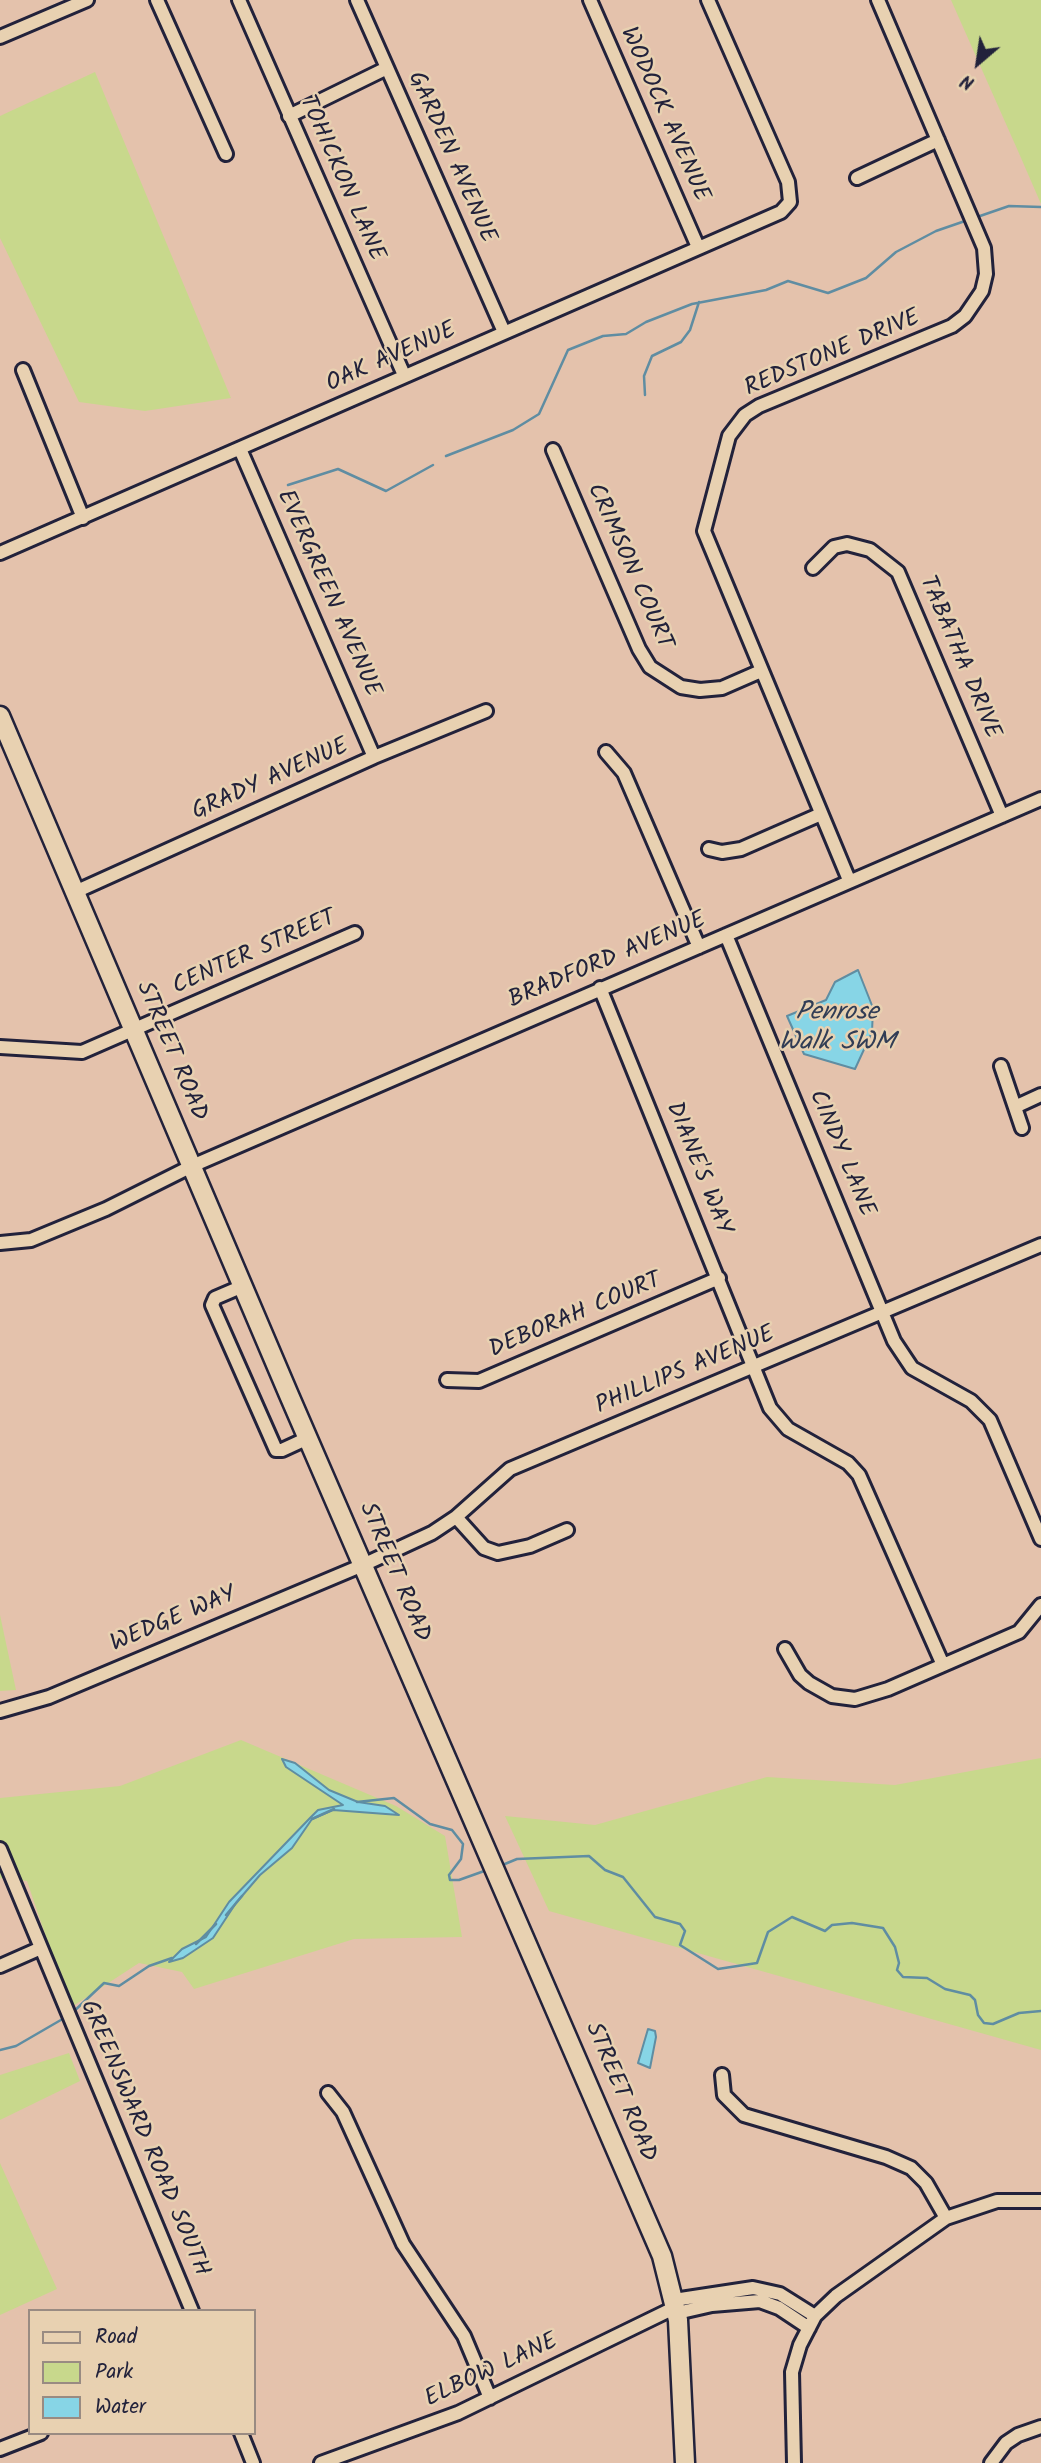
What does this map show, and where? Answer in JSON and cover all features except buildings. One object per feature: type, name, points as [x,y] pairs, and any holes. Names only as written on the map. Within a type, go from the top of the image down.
[{"type":"main road","name":"STREET ROAD","points":[[0,716],[308,1438],[657,2243],[676,2306],[685,2463]]},
{"type":"street","points":[[0,37],[87,0]]},
{"type":"street","points":[[158,0],[226,154]]},
{"type":"street","name":"TOHICKON LANE","points":[[239,0],[404,375]]},
{"type":"street","name":"GARDEN AVENUE","points":[[357,0],[504,332]]},
{"type":"street","name":"WODOCK AVENUE","points":[[590,0],[698,247]]},
{"type":"street","name":"OAK AVENUE","points":[[0,553],[781,212],[790,202],[788,182],[708,0]]},
{"type":"street","name":"REDSTONE DRIVE","points":[[849,880],[704,531],[726,444],[739,422],[759,406],[952,326],[975,305],[982,291],[986,274],[984,247],[878,0]]},
{"type":"street","points":[[289,116],[387,68]]},
{"type":"street","points":[[857,178],[938,140]]},
{"type":"street","points":[[23,370],[83,518]]},
{"type":"street","name":"EVERGREEN AVENUE","points":[[240,449],[374,757]]},
{"type":"street","name":"CRIMSON COURT","points":[[553,450],[639,649],[650,667],[681,687],[701,690],[722,688],[761,671]]},
{"type":"street","name":"TABATHA DRIVE","points":[[813,568],[834,547],[848,544],[870,550],[898,572],[1002,816]]},
{"type":"street","name":"GRADY AVENUE","points":[[75,892],[374,757],[486,711]]},
{"type":"street","points":[[606,752],[624,773],[699,947]]},
{"type":"street","name":"BRADFORD AVENUE","points":[[0,1244],[31,1240],[106,1209],[192,1166],[1041,799]]},
{"type":"street","points":[[709,849],[722,852],[740,849],[821,814]]},
{"type":"street","name":"CENTER STREET","points":[[0,1047],[74,1054],[355,933]]},
{"type":"street","name":"CINDY LANE","points":[[726,934],[894,1341],[912,1368],[971,1401],[990,1420],[1041,1539]]},
{"type":"street","name":"DIANE'S WAY","points":[[600,988],[755,1366],[767,1402],[779,1421],[848,1463],[859,1475],[943,1665]]},
{"type":"street","points":[[1001,1066],[1017,1106],[1022,1128]]},
{"type":"street","points":[[1017,1106],[1041,1096]]},
{"type":"street","name":"PHILLIPS AVENUE","points":[[363,1565],[432,1533],[456,1517],[510,1469],[1041,1245]]},
{"type":"street","name":"DEBORAH COURT","points":[[447,1380],[479,1381],[719,1278]]},
{"type":"street","points":[[243,1286],[215,1298],[212,1305],[276,1450],[282,1450],[308,1438]]},
{"type":"street","points":[[456,1517],[484,1548],[498,1553],[530,1546],[567,1530]]},
{"type":"street","name":"WEDGE WAY","points":[[0,1711],[49,1697],[363,1565]]},
{"type":"street","points":[[785,1649],[800,1675],[809,1683],[843,1698],[855,1699],[888,1689],[1019,1632],[1041,1605]]},
{"type":"street","name":"GREENSWARD ROAD SOUTH","points":[[0,1849],[191,2309]]},
{"type":"street","points":[[0,1966],[41,1948]]},
{"type":"street","points":[[722,2075],[724,2095],[744,2115],[886,2157],[911,2168],[926,2183],[946,2218]]},
{"type":"street","points":[[328,2093],[343,2112],[403,2244],[464,2336],[490,2399]]},
{"type":"street","points":[[794,2463],[792,2372],[812,2322],[835,2296],[946,2218],[997,2200],[1041,2202]]},
{"type":"street","name":"ELBOW LANE","points":[[321,2463],[490,2399],[676,2306],[750,2287],[780,2294],[812,2322]]},
{"type":"street","points":[[991,2463],[1006,2443],[1018,2435],[1041,2427]]},
{"type":"street","points":[[0,2449],[36,2435]]},
{"type":"street","points":[[242,2435],[253,2463]]},
{"type":"green space","points":[[951,0],[1041,0],[1041,204],[1018,151]]},
{"type":"green space","points":[[95,72],[231,398],[145,411],[79,402],[0,238],[0,116]]},
{"type":"green space","points":[[0,1615],[16,1690],[0,1691]]},
{"type":"green space","points":[[241,1740],[396,1806],[445,1836],[462,1937],[354,1939],[194,1989],[182,1972],[139,1963],[70,2008],[27,1881],[0,1878],[0,1798],[120,1786]]},
{"type":"green space","points":[[1041,1758],[1041,2050],[549,1911],[505,1816],[595,1825],[767,1777],[895,1785]]},
{"type":"green space","points":[[69,2053],[80,2081],[0,2120],[0,2075]]},
{"type":"green space","points":[[0,2163],[57,2289],[0,2315]]},
{"type":"water","name":"Penrose Walk SWM","points":[[858,970],[873,1008],[872,1032],[855,1069],[804,1054],[787,1016],[826,1000],[835,982]]},
{"type":"water","points":[[282,1759],[295,1763],[329,1790],[358,1802],[385,1806],[399,1815],[333,1810],[312,1819],[292,1848],[260,1875],[236,1903],[213,1938],[183,1958],[169,1962],[182,1949],[206,1937],[229,1902],[318,1810],[343,1805],[286,1767]]},
{"type":"water","points":[[648,2029],[655,2031],[656,2037],[650,2068],[638,2063]]},
{"type":"waterway","points":[[980,216],[1009,206],[1041,207]]},
{"type":"waterway","points":[[446,456],[513,430],[539,414],[568,350],[603,336],[626,334],[646,322],[692,304],[766,290],[788,281],[828,293],[866,278],[896,252],[936,231],[965,221]]},
{"type":"waterway","points":[[645,395],[644,376],[652,356],[681,342],[690,330],[699,302]]},
{"type":"waterway","points":[[288,485],[338,469],[386,491],[433,465]]},
{"type":"waterway","points":[[357,1802],[394,1798],[430,1824],[452,1830],[463,1844],[461,1859],[449,1875],[450,1880],[459,1880],[487,1870]]},
{"type":"waterway","points":[[312,1819],[334,1809]]},
{"type":"waterway","points":[[500,1866],[517,1859],[589,1856],[605,1870],[623,1877],[655,1917],[680,1924],[685,1931],[680,1945],[718,1969],[757,1963],[768,1932],[792,1917],[825,1931],[832,1925],[852,1923],[883,1928],[895,1947],[899,1963],[897,1970],[903,1977],[927,1978],[945,1989],[970,1995],[975,2000],[978,2015],[984,2023],[993,2024],[1019,2013],[1041,2011]]},
{"type":"waterway","points":[[226,1915],[242,1896]]},
{"type":"waterway","points":[[196,1944],[216,1924]]},
{"type":"waterway","points":[[71,2014],[104,1983],[119,1986],[149,1966],[172,1958]]},
{"type":"waterway","points":[[0,2050],[16,2046],[66,2017]]}]
